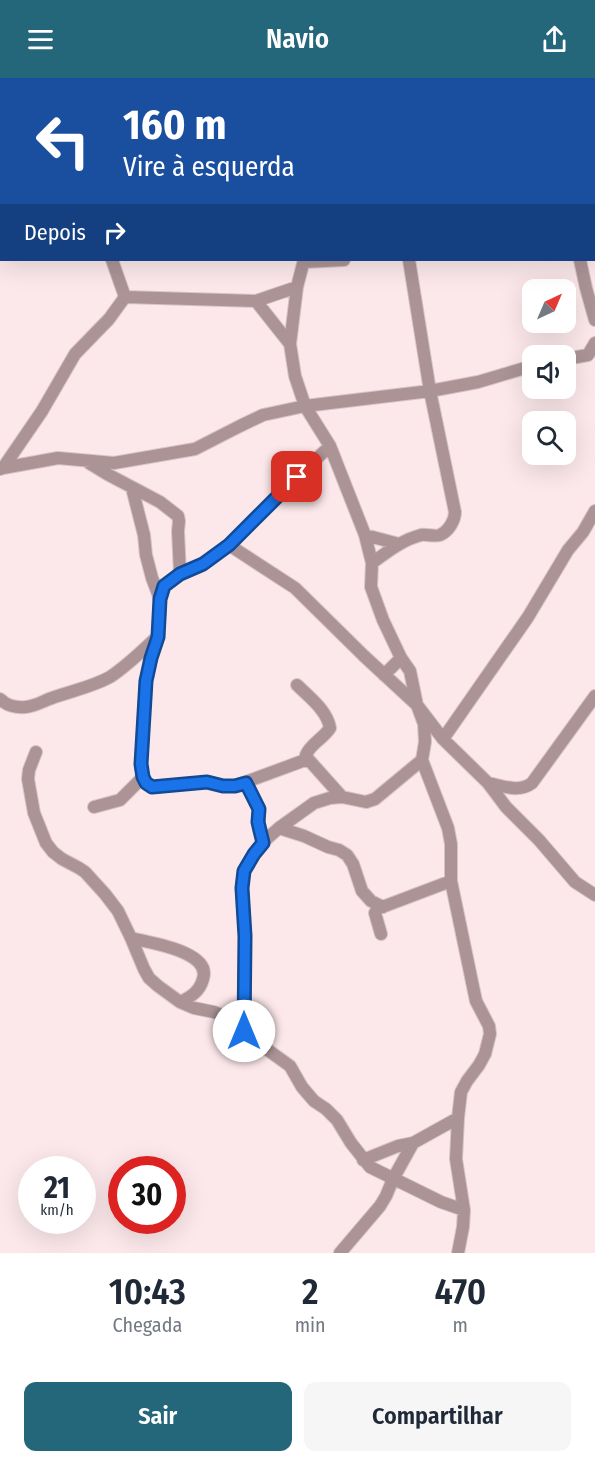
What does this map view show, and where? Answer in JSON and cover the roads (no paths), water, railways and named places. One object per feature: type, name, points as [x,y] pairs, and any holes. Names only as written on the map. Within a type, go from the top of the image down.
[{"type":"street","points":[[112,261],[125,297]]},
{"type":"street","points":[[304,261],[297,287],[290,344],[295,376],[305,406],[330,447],[366,535],[372,563],[371,587],[383,620],[412,677],[417,705],[424,724],[425,742],[422,760],[447,828],[451,844],[451,882],[476,1001],[489,1026],[490,1034],[485,1054],[461,1092],[456,1159],[464,1210],[458,1253]]},
{"type":"street","points":[[372,563],[399,543],[423,535],[440,535],[455,519],[430,391],[409,261]]},
{"type":"street","points":[[580,261],[595,320]]},
{"type":"street","points":[[125,297],[256,301],[297,287]]},
{"type":"street","points":[[1,469],[42,411],[75,354],[109,319],[125,297]]},
{"type":"street","points":[[256,301],[290,344]]},
{"type":"street","points":[[576,357],[588,355],[595,343]]},
{"type":"street","points":[[1,469],[58,458],[114,463],[195,449],[263,416],[305,406],[430,391],[478,382],[522,369]]},
{"type":"street","points":[[308,759],[235,786],[207,782],[152,787],[143,777],[141,764],[146,681],[158,637],[160,599],[164,586],[180,574],[203,564],[229,545],[280,493],[330,447]]},
{"type":"street","points":[[86,461],[160,502],[177,516],[180,574]]},
{"type":"street","points":[[132,488],[144,535],[146,555],[160,599]]},
{"type":"street","points":[[443,739],[528,617],[568,550],[584,532],[595,511]]},
{"type":"street","points":[[366,535],[399,543]]},
{"type":"street","points":[[229,545],[295,588],[332,626],[417,705],[443,739],[488,783],[506,807],[539,840],[575,882],[595,895]]},
{"type":"street","points":[[0,699],[5,704],[25,708],[85,688],[110,677],[158,637]]},
{"type":"street","points":[[384,675],[401,658]]},
{"type":"street","points":[[297,685],[325,714],[330,728],[306,755],[342,796]]},
{"type":"street","points":[[488,783],[515,789],[528,787],[595,696]]},
{"type":"street","points":[[36,752],[28,770],[28,779],[34,813],[46,843],[53,852],[85,872],[118,911],[149,978],[180,1002],[229,1018],[254,1040],[290,1066],[302,1087],[314,1101],[337,1120],[363,1160],[378,1172],[441,1202],[464,1210]]},
{"type":"street","points":[[244,1031],[245,936],[242,888],[244,871],[254,854],[279,828],[314,803],[342,796],[370,802],[422,760]]},
{"type":"street","points":[[94,807],[120,800],[143,777]]},
{"type":"street","points":[[246,783],[259,809],[258,822],[263,843]]},
{"type":"street","points":[[506,807],[515,789]]},
{"type":"street","points":[[279,828],[347,855],[366,896],[383,906]]},
{"type":"street","points":[[381,934],[375,913],[377,909],[451,882]]},
{"type":"street","points":[[131,938],[187,953],[196,958],[205,970],[204,979],[190,998],[180,1002]]},
{"type":"street","points":[[363,1160],[398,1146],[413,1143],[458,1118]]},
{"type":"street","points":[[340,1253],[380,1206],[413,1143]]}]
